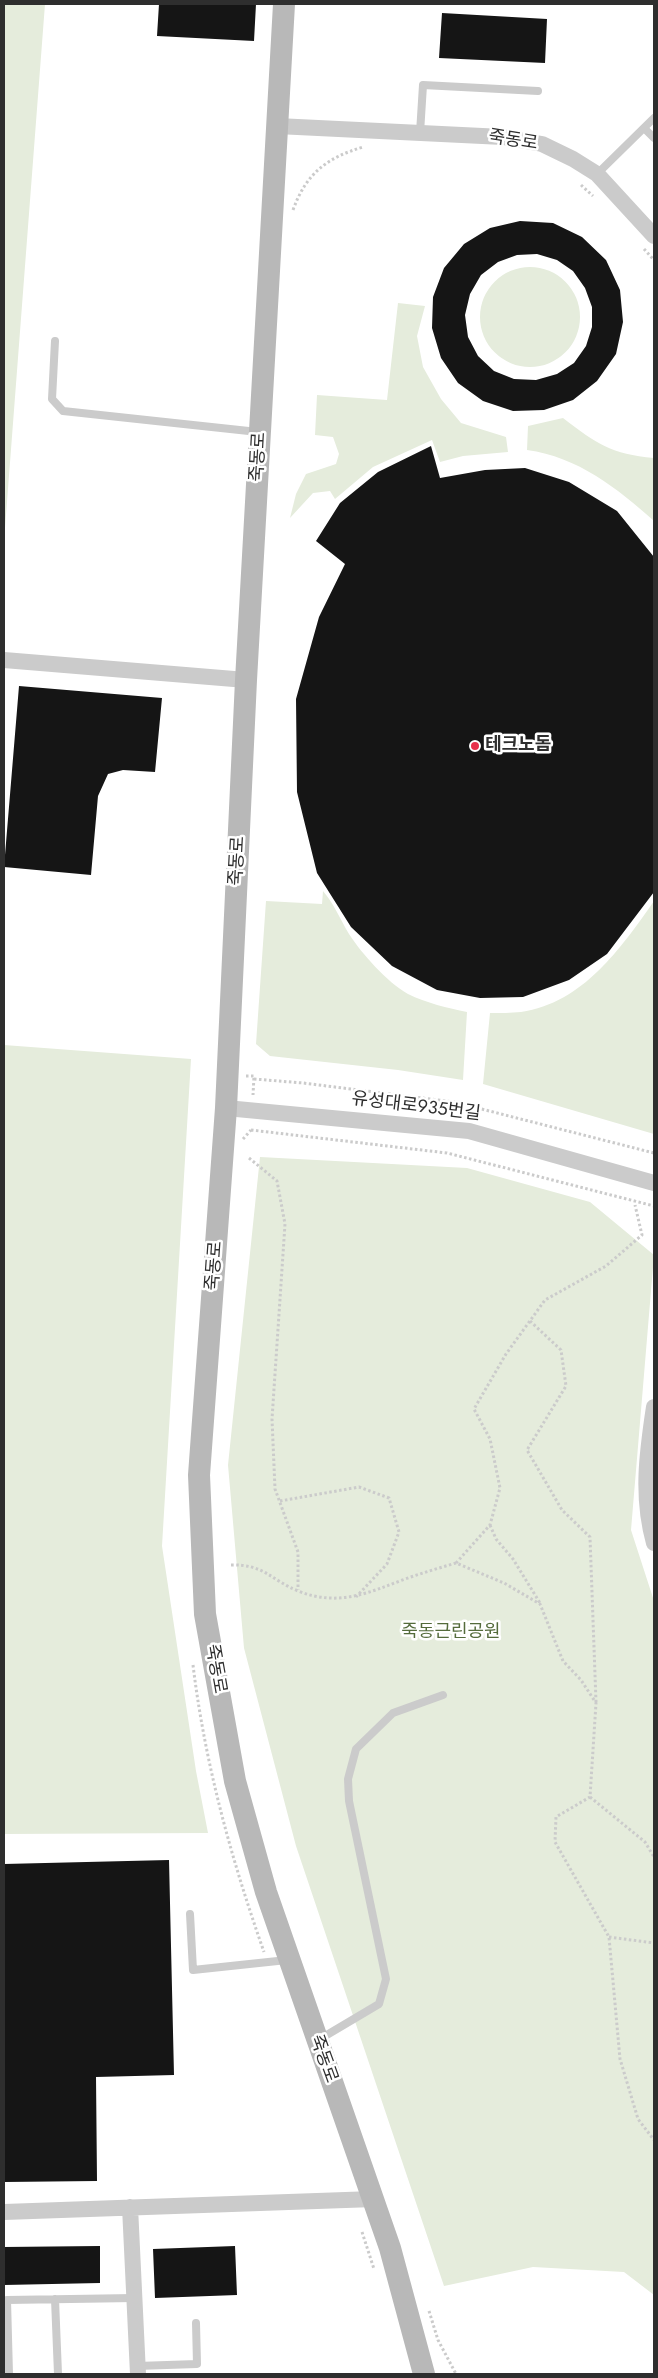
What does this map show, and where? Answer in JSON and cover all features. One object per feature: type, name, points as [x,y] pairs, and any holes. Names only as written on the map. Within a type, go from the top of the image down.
[{"type":"street","name":"죽동로","points":[[284,4],[246,680],[226,1108],[199,1475],[206,1614],[235,1781],[266,1892],[316,2041],[374,2199],[390,2248],[424,2374]]},
{"type":"street","name":"죽동로","points":[[277,126],[502,137],[542,144],[573,159],[597,174],[654,236]]},
{"type":"street","points":[[4,660],[246,680]]},
{"type":"street","name":"유성대로935번길","points":[[226,1108],[469,1130],[654,1183]]},
{"type":"street","points":[[654,1407],[647,1453],[646,1490],[648,1523],[654,1543]]},
{"type":"street","points":[[4,2212],[374,2199]]},
{"type":"street","points":[[130,2208],[138,2370]]},
{"type":"lane","points":[[420,133],[423,85],[538,91]]},
{"type":"lane","points":[[597,174],[654,118]]},
{"type":"lane","points":[[644,128],[654,138]]},
{"type":"lane","points":[[55,341],[52,399],[62,411],[260,432]]},
{"type":"lane","points":[[316,2041],[379,2004],[386,1979],[349,1801],[348,1779],[356,1749],[393,1713],[443,1695]]},
{"type":"lane","points":[[190,1914],[194,1970],[289,1960]]},
{"type":"lane","points":[[9,2374],[8,2300],[134,2298]]},
{"type":"lane","points":[[55,2299],[58,2374]]},
{"type":"lane","points":[[138,2370],[197,2364],[196,2323]]},
{"type":"path","points":[[291,216],[300,192],[319,167],[346,152],[372,144]]},
{"type":"path","points":[[577,182],[596,200]]},
{"type":"path","points":[[641,246],[654,260]]},
{"type":"path","points":[[241,1069],[247,1076]]},
{"type":"path","points":[[254,1079],[303,1082],[454,1102],[654,1153]]},
{"type":"path","points":[[250,1130],[250,1137]]},
{"type":"path","points":[[241,1143],[250,1130]]},
{"type":"path","points":[[250,1130],[447,1153],[654,1206]]},
{"type":"path","points":[[249,1158],[277,1181],[284,1224],[272,1419],[275,1489],[298,1552],[298,1591]]},
{"type":"path","points":[[231,1565],[247,1565],[266,1572],[298,1591],[330,1599],[356,1597],[456,1563],[490,1525],[500,1488],[490,1439],[474,1410],[506,1354],[545,1300],[606,1266],[642,1234],[635,1205]]},
{"type":"path","points":[[530,1321],[561,1350],[566,1386],[527,1450],[562,1510],[590,1536],[596,1703],[590,1797]]},
{"type":"path","points":[[280,1501],[359,1487],[389,1498],[398,1532],[387,1564],[356,1597]]},
{"type":"path","points":[[490,1525],[496,1539],[513,1559],[540,1604],[563,1661],[581,1680],[596,1703]]},
{"type":"path","points":[[456,1563],[504,1583],[540,1604]]},
{"type":"path","points":[[590,1797],[645,1842],[654,1857]]},
{"type":"path","points":[[590,1797],[556,1817],[556,1842],[609,1937],[620,2059],[638,2120],[654,2140]]},
{"type":"path","points":[[609,1937],[654,1943]]},
{"type":"path","points":[[427,2305],[438,2340],[456,2374]]},
{"type":"green space","points":[[4,4],[45,4],[4,541]]},
{"type":"green space","points":[[530,267],[540,268],[558,275],[572,289],[579,307],[579,327],[572,345],[558,359],[540,366],[530,367],[520,366],[502,359],[488,345],[481,327],[480,317],[481,307],[488,289],[502,275],[520,268]]},
{"type":"green space","points":[[398,303],[425,306],[417,336],[423,367],[441,399],[461,423],[506,437],[508,452],[463,456],[440,462],[432,440],[373,467],[335,499],[330,491],[313,493],[290,518],[296,494],[306,474],[336,464],[339,454],[333,437],[315,435],[317,395],[387,400]]},
{"type":"green space","points":[[563,418],[605,446],[626,454],[654,458],[654,521],[611,486],[580,467],[563,459],[527,450],[528,426]]},
{"type":"green space","points":[[323,891],[354,942],[368,959],[400,989],[422,1000],[467,1012],[463,1080],[398,1070],[270,1056],[256,1044],[266,901],[322,904]]},
{"type":"green space","points":[[654,901],[654,1134],[483,1084],[490,1013],[521,1012],[543,1007],[582,985],[614,954]]},
{"type":"green space","points":[[4,1045],[191,1059],[162,1546],[196,1771],[208,1833],[4,1834]]},
{"type":"green space","name":"죽동근린공원","points":[[260,1157],[467,1168],[590,1202],[654,1255],[631,1530],[654,1601],[654,2295],[624,2272],[533,2267],[444,2286],[296,1846],[244,1648],[228,1465]]},
{"type":"building","points":[[159,4],[256,4],[254,41],[157,36]]},
{"type":"building","points":[[442,13],[547,19],[545,63],[439,58]]},
{"type":"building","points":[[520,221],[553,223],[582,237],[606,260],[620,290],[623,322],[616,354],[597,381],[573,400],[544,410],[513,411],[483,401],[458,383],[441,358],[432,328],[433,297],[444,268],[464,244],[490,228]],"holes":[[[537,254],[557,260],[573,271],[585,288],[592,307],[592,327],[586,346],[574,363],[557,374],[536,380],[514,379],[494,371],[478,356],[468,337],[465,315],[470,294],[481,275],[498,262],[517,255]]]},
{"type":"building","name":"테크노돔","points":[[431,446],[440,478],[485,470],[525,468],[569,482],[617,511],[654,557],[654,892],[607,954],[569,980],[523,997],[480,998],[437,990],[392,966],[351,927],[317,873],[297,792],[296,699],[319,617],[345,564],[316,541],[340,503],[378,472]]},
{"type":"building","points":[[19,686],[162,698],[155,772],[123,770],[108,774],[98,796],[91,875],[4,867]]},
{"type":"building","points":[[169,1860],[174,2075],[96,2077],[97,2181],[4,2182],[4,1864]]},
{"type":"building","points":[[100,2246],[100,2283],[4,2285],[4,2247]]},
{"type":"building","points":[[235,2246],[237,2295],[155,2298],[153,2249]]},
{"type":"place","name":"테크노돔","points":[[475,746]]}]
